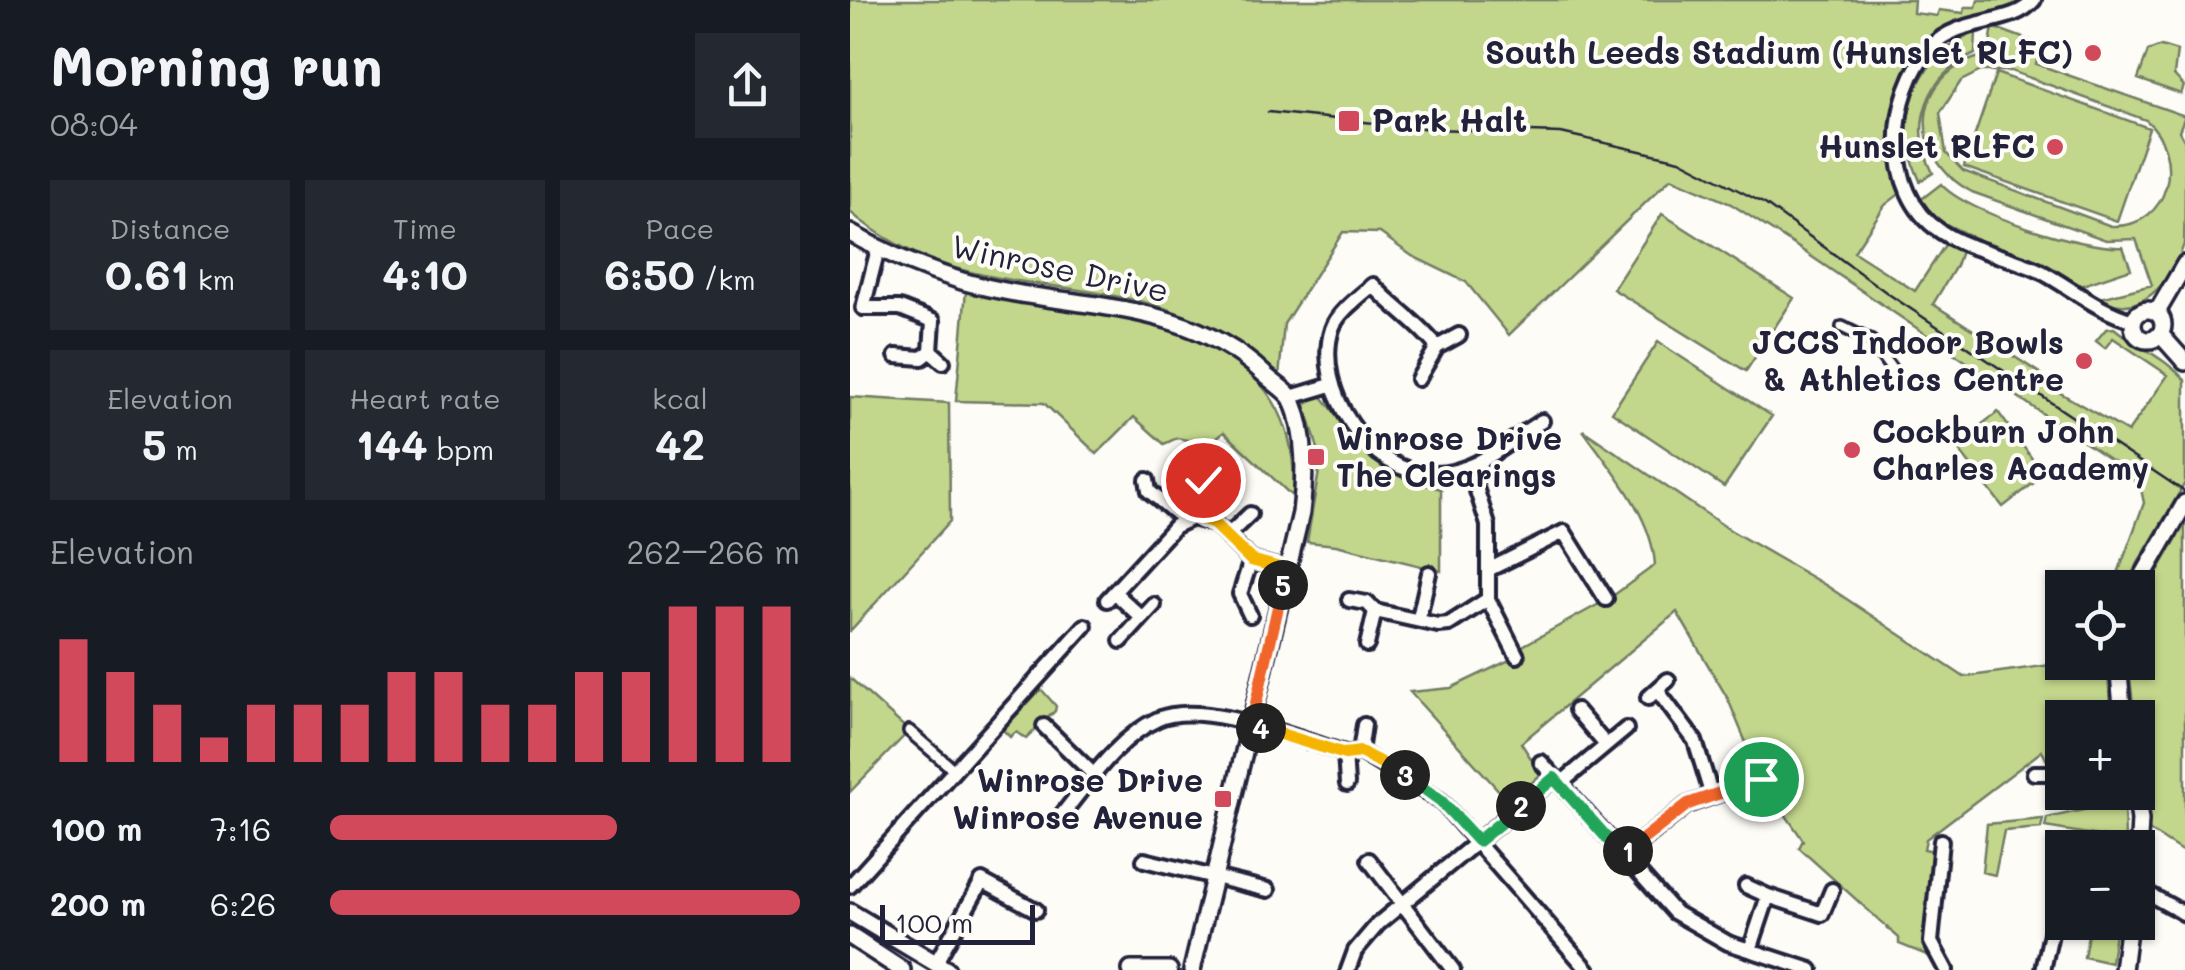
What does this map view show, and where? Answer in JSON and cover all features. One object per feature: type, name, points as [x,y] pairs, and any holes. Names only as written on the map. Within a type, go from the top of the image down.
[{"type":"street","points":[[2034,0],[2012,15],[1952,31],[1934,43],[1916,66],[1900,107],[1898,135],[1906,189],[1914,207],[1937,230],[2040,271],[2086,302],[2134,321]]},
{"type":"street","name":"Winrose Drive","points":[[850,232],[878,248],[962,281],[1106,304],[1177,322],[1233,350],[1291,397]]},
{"type":"street","points":[[878,248],[857,306],[900,308],[924,314],[934,321],[931,352]]},
{"type":"street","points":[[2157,312],[2185,264]]},
{"type":"street","points":[[1436,347],[1416,319],[1388,301],[1370,281],[1332,325],[1327,354],[1331,385],[1358,432],[1396,463],[1432,474],[1469,466],[1509,453],[1542,421]]},
{"type":"street","points":[[2157,312],[2143,311],[2134,321],[2134,330],[2144,339],[2160,334]]},
{"type":"street","points":[[2157,312],[2163,321],[2160,334]]},
{"type":"street","points":[[1842,327],[1871,341],[1895,374]]},
{"type":"street","points":[[2160,334],[2185,362]]},
{"type":"street","points":[[1418,379],[1436,347],[1460,335]]},
{"type":"street","points":[[896,356],[922,358],[931,352]]},
{"type":"street","points":[[931,352],[943,362]]},
{"type":"street","points":[[1192,970],[1304,488],[1303,452],[1291,397],[1331,385]]},
{"type":"street","points":[[1469,466],[1488,525],[1488,600],[1516,656]]},
{"type":"street","points":[[1148,480],[1150,491],[1184,520]]},
{"type":"street","points":[[1200,518],[1213,490],[1203,480]]},
{"type":"street","points":[[2146,570],[2182,508]]},
{"type":"street","points":[[1227,536],[1250,514]]},
{"type":"street","points":[[1142,618],[1111,596],[1184,520],[1200,518],[1227,536],[1251,560],[1287,570]]},
{"type":"street","points":[[1490,569],[1560,526],[1606,599]]},
{"type":"street","points":[[1250,616],[1240,594],[1251,560]]},
{"type":"street","points":[[1419,618],[1429,573]]},
{"type":"street","points":[[1349,600],[1367,603],[1375,612],[1449,624],[1488,600]]},
{"type":"street","points":[[1121,641],[1154,606]]},
{"type":"street","points":[[1367,645],[1375,612]]},
{"type":"street","points":[[850,886],[1084,626]]},
{"type":"street","points":[[1668,680],[1652,694],[1695,742],[1712,796]]},
{"type":"street","points":[[1576,710],[1606,745]]},
{"type":"street","points":[[1060,817],[1124,744],[1158,719],[1180,714],[1251,725],[1345,754],[1360,752],[1441,801],[1588,970]]},
{"type":"street","points":[[1360,752],[1364,725]]},
{"type":"street","points":[[1044,726],[1094,776]]},
{"type":"street","points":[[1348,970],[1363,938],[1401,904],[1626,729]]},
{"type":"street","points":[[910,731],[954,770]]},
{"type":"street","points":[[1345,754],[1347,784]]},
{"type":"street","points":[[1541,762],[1674,912],[1708,935],[1812,970]]},
{"type":"street","points":[[2034,773],[2045,773]]},
{"type":"street","points":[[1623,856],[1668,816],[1761,779]]},
{"type":"street","points":[[1941,840],[1931,942],[1946,970]]},
{"type":"street","points":[[1144,860],[1268,890]]},
{"type":"street","points":[[1369,860],[1453,970]]},
{"type":"street","points":[[850,912],[941,967],[982,881],[1036,910]]},
{"type":"street","points":[[1746,886],[1822,914],[1832,890]]},
{"type":"street","points":[[1750,950],[1768,896]]},
{"type":"street","points":[[2155,897],[2185,914]]},
{"type":"street","points":[[850,936],[902,970]]},
{"type":"street","points":[[2043,970],[2050,940]]},
{"type":"street","points":[[2122,970],[2127,940]]},
{"type":"street","points":[[1131,970],[1170,970]]},
{"type":"green space","points":[[850,0],[1914,0],[1913,13],[1937,16],[1939,10],[1964,13],[1965,7],[1976,7],[1978,0],[2017,0],[2012,15],[1934,43],[1902,93],[1906,189],[1885,205],[1854,252],[1915,291],[1950,237],[1964,242],[1956,266],[1933,304],[2041,374],[2038,380],[2128,432],[2168,375],[2113,338],[2105,348],[2096,341],[2106,329],[2114,328],[2159,358],[2185,380],[2185,483],[2134,570],[2119,570],[2144,503],[2141,489],[2121,467],[1731,204],[1671,178],[1509,335],[1466,282],[1412,256],[1380,233],[1343,232],[1284,324],[1279,377],[1218,332],[1166,308],[956,268],[920,256],[850,212]]},
{"type":"green space","points":[[1993,27],[2042,45],[2036,64],[2185,116],[2179,131],[2185,142],[2184,244],[2172,271],[2152,294],[2128,305],[2100,298],[2152,285],[2136,239],[2106,240],[1972,192],[1950,177],[1935,158],[1927,137],[1926,116],[1931,96],[1944,78],[1962,64],[1988,55]],"holes":[[[1981,71],[2011,71],[2146,120],[2166,151],[2168,169],[2166,186],[2148,215],[2132,224],[2111,226],[1963,171],[1946,153],[1940,113],[1961,81]]]},
{"type":"green space","points":[[1976,32],[1975,54],[1944,75],[1927,104],[1923,137],[1933,173],[1920,181],[1908,136],[1914,94],[1937,59]]},
{"type":"green space","points":[[2161,46],[2177,51],[2174,75],[2184,86],[2181,94],[2138,79],[2148,51]]},
{"type":"green space","points":[[1996,73],[2149,128],[2117,221],[1964,167]]},
{"type":"green space","points":[[1941,184],[1974,207],[2027,228],[2082,242],[2123,247],[2131,269],[2077,287],[1931,217],[1919,201]]},
{"type":"green space","points":[[1662,214],[1794,298],[1746,371],[1613,289]]},
{"type":"green space","points":[[966,290],[1130,317],[1183,334],[1230,357],[1266,391],[1288,437],[1293,497],[1224,432],[1208,444],[1177,438],[1164,444],[1134,417],[1097,454],[1044,403],[956,401]]},
{"type":"green space","points":[[1658,342],[1772,416],[1724,487],[1612,412]]},
{"type":"green space","points":[[1319,393],[1370,456],[1415,482],[1441,489],[1441,571],[1336,545],[1307,542],[1321,459],[1305,405]]},
{"type":"green space","points":[[850,397],[949,403],[950,521],[850,631]]},
{"type":"green space","points":[[1998,412],[2044,475],[2003,507],[1955,445]]},
{"type":"green space","points":[[1583,430],[1730,530],[1827,586],[1964,677],[2045,666],[2045,680],[2108,680],[2110,700],[2045,700],[2045,757],[2042,751],[1926,839],[1924,849],[1934,851],[1924,944],[1929,956],[1899,944],[1899,938],[1799,848],[1803,840],[1761,779],[1728,699],[1677,612],[1521,743],[1541,774],[1510,803],[1410,692],[1451,688],[1516,657],[1517,649],[1610,598],[1655,565],[1646,528],[1617,477]]},
{"type":"green space","points":[[2185,524],[2185,853],[2155,834],[2155,830],[2147,829],[2145,810],[2155,810],[2155,700],[2132,700],[2130,680],[2155,680],[2155,576]]},
{"type":"green space","points":[[850,678],[909,731],[850,792]]},
{"type":"green space","points":[[1041,689],[1056,706],[1055,711],[1026,739],[1016,732],[1010,737],[1003,730]]},
{"type":"green space","points":[[2083,810],[2124,810],[2125,830],[2063,830],[2045,827],[2047,818]]},
{"type":"green space","points":[[2043,819],[2041,828],[2004,831],[1995,875],[1982,872],[1987,824]]},
{"type":"green space","points":[[2087,940],[2114,940],[2111,963],[2084,957]]},
{"type":"railway","points":[[1268,112],[1432,129],[1561,133],[1680,160],[1765,204],[1890,295],[2185,492]]},
{"type":"place","name":"South Leeds Stadium (Hunslet RLFC)","points":[[2093,53]]},
{"type":"place","name":"Park Halt","points":[[1349,121]]},
{"type":"place","name":"Hunslet RLFC","points":[[2055,147]]},
{"type":"place","name":"JCCS Indoor Bowls & Athletics Centre","points":[[2084,361]]},
{"type":"place","name":"Cockburn John Charles Academy","points":[[1852,450]]},
{"type":"place","name":"Winrose Drive The Clearings","points":[[1316,457]]},
{"type":"place","name":"Winrose Drive Winrose Avenue","points":[[1223,799]]},
{"type":"route","points":[[1203,480],[1213,490],[1200,518],[1214,524],[1251,560],[1287,570],[1251,725],[1345,754],[1360,752],[1406,775],[1441,801],[1478,841],[1554,778],[1623,856],[1668,816],[1688,804],[1761,779]]}]
